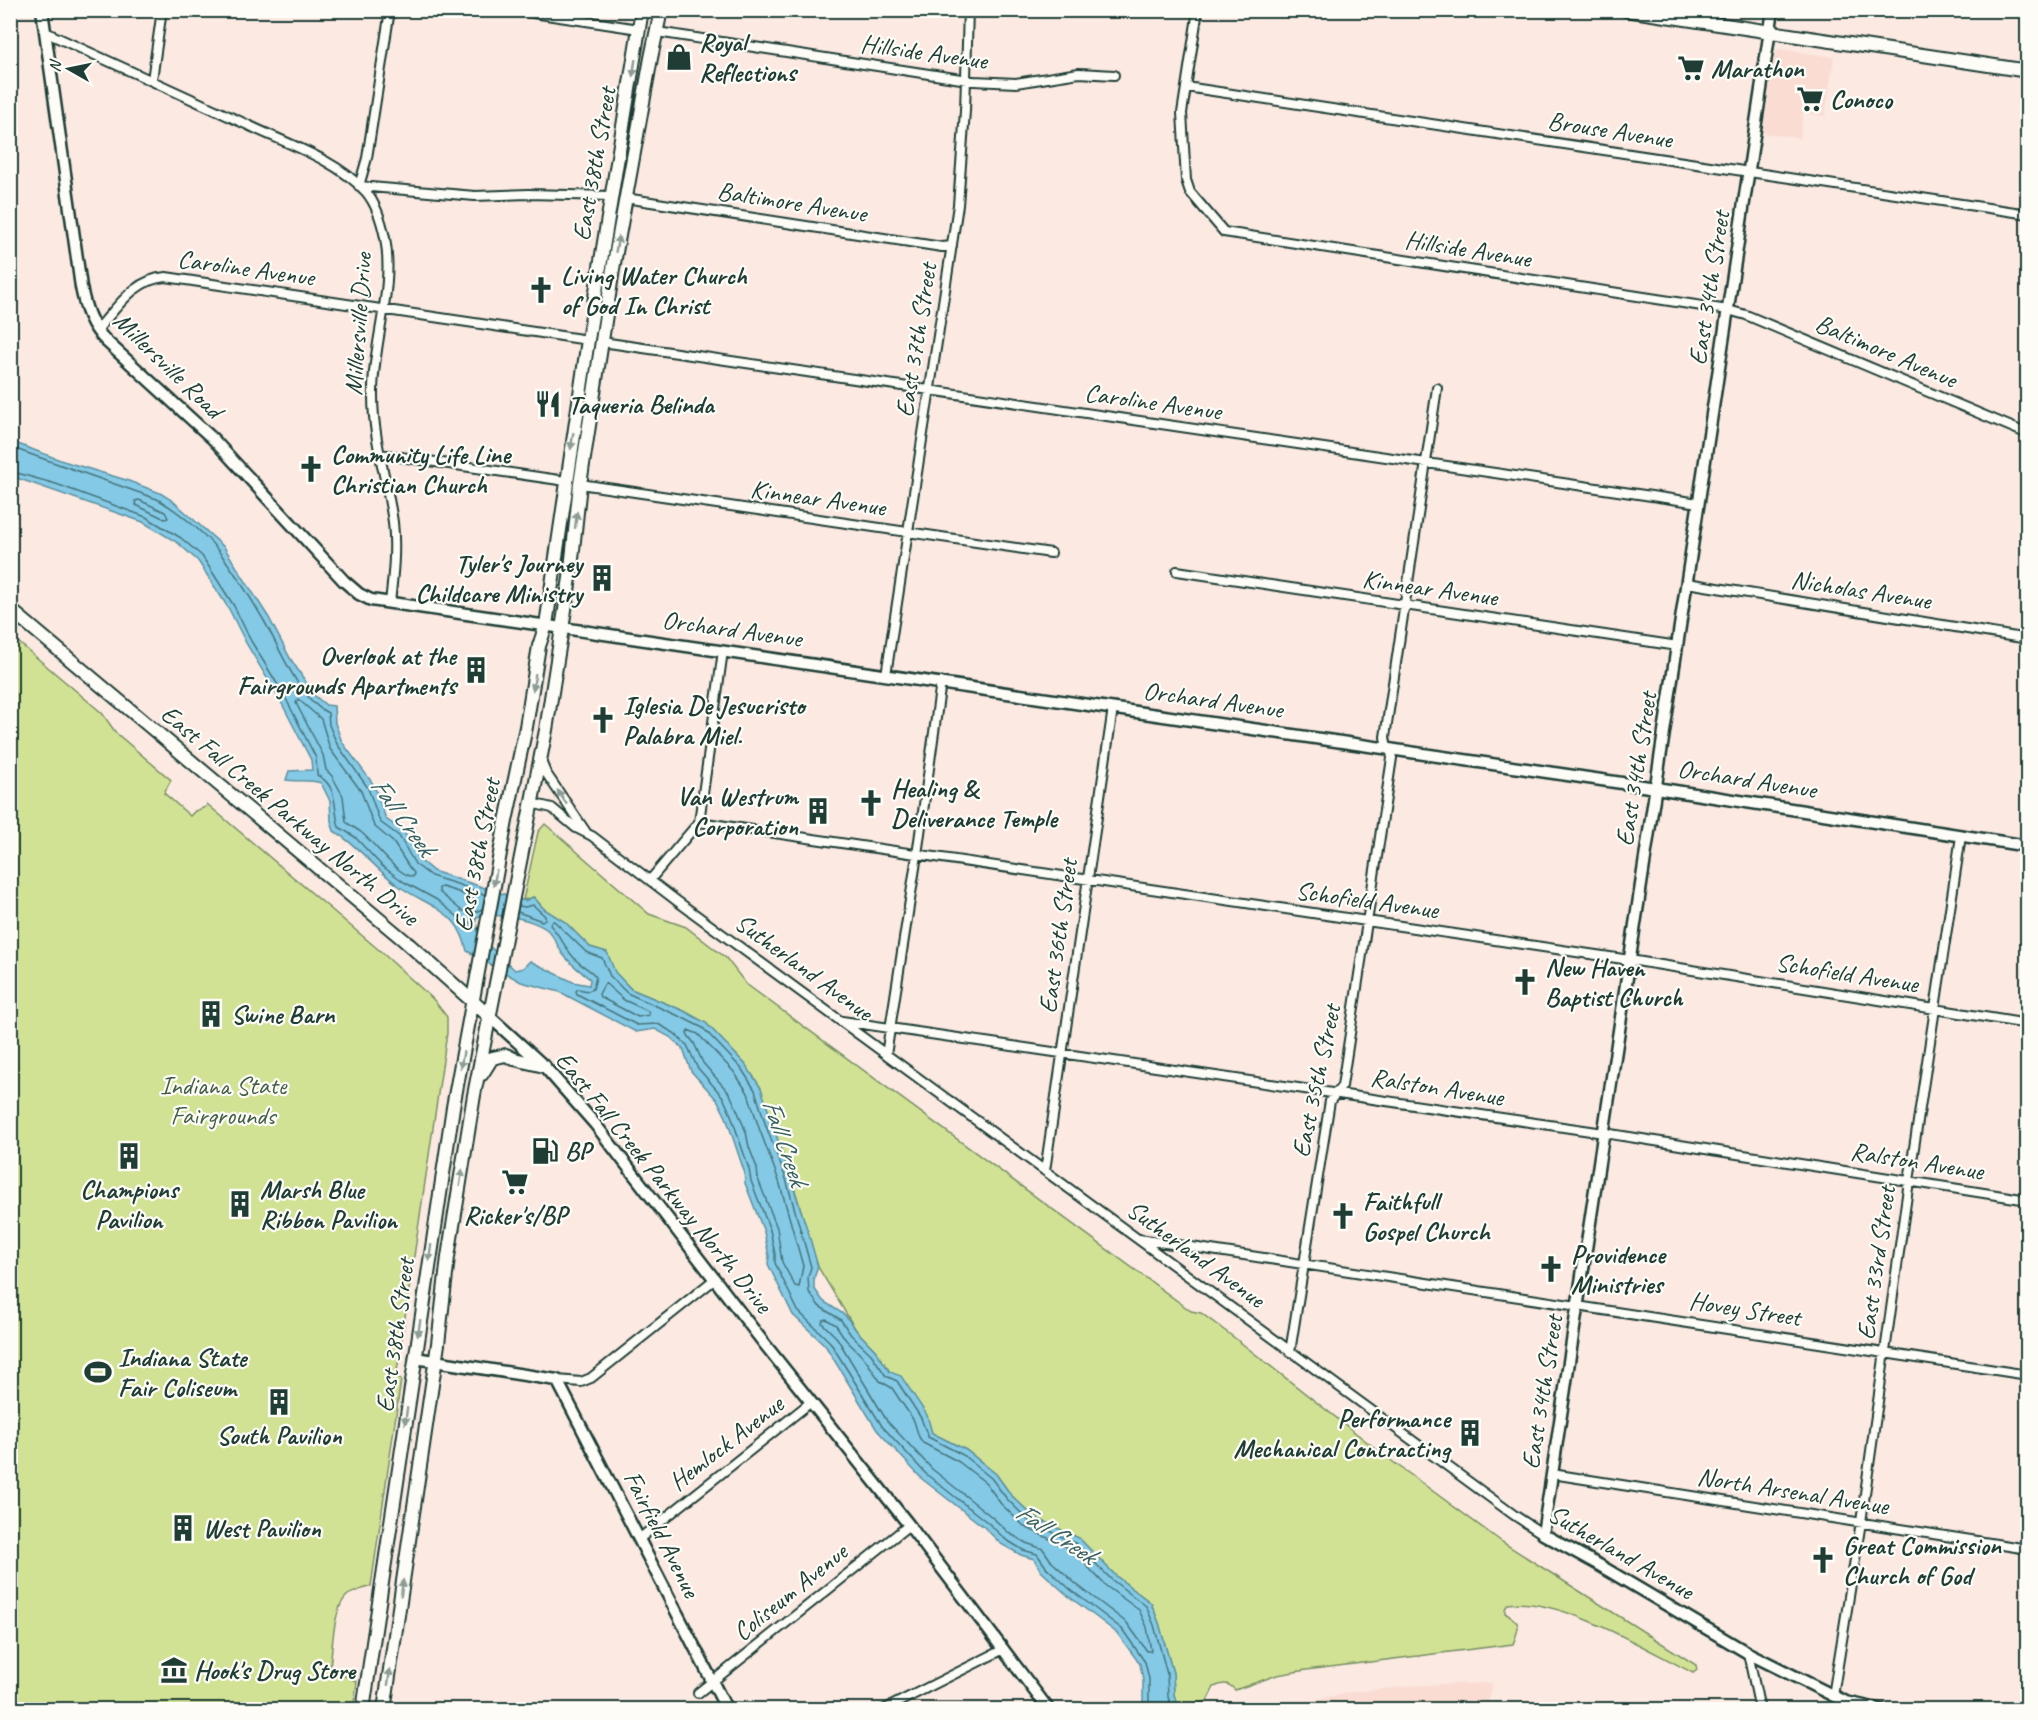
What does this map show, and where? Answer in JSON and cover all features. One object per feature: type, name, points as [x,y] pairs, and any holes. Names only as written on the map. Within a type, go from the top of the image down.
[{"type":"main road","name":"East 38th Street","points":[[363,1710],[442,1174],[506,821],[546,625],[588,340],[642,10]]},
{"type":"main road","name":"East 38th Street","points":[[384,1710],[448,1257],[474,1095],[540,759],[570,578],[580,484],[625,198],[661,10]]},
{"type":"main road","points":[[1626,10],[2028,71]]},
{"type":"main road","name":"East Fall Creek Parkway North Drive","points":[[10,609],[405,941],[490,1017]]},
{"type":"main road","points":[[474,1095],[482,1072],[492,1058],[506,1055],[544,1066]]},
{"type":"street","name":"Millersville Road","points":[[42,10],[81,287],[89,317],[106,341],[213,439],[349,586],[363,596],[390,603]]},
{"type":"street","points":[[152,80],[162,10]]},
{"type":"street","points":[[390,10],[367,158],[359,186],[475,196],[528,194],[611,196]]},
{"type":"street","points":[[513,10],[639,29]]},
{"type":"street","name":"East 37th Street","points":[[886,675],[952,246],[962,164],[968,10]]},
{"type":"street","points":[[1186,87],[1198,10]]},
{"type":"street","name":"East 34th Street","points":[[1543,1534],[1773,10]]},
{"type":"street","name":"Millersville Drive","points":[[45,32],[317,158],[359,186],[372,202],[385,239],[387,274],[372,389],[374,419],[394,532],[390,603]]},
{"type":"street","name":"Hillside Avenue","points":[[657,32],[1003,84],[1079,73],[1114,75]]},
{"type":"street","name":"Hillside Avenue","points":[[1186,87],[1182,113],[1186,180],[1190,192],[1209,217],[1219,229],[1229,234],[1728,310]]},
{"type":"street","name":"Brouse Avenue","points":[[1186,87],[2028,214]]},
{"type":"street","name":"Baltimore Avenue","points":[[625,198],[942,247],[952,246]]},
{"type":"street","name":"Caroline Avenue","points":[[97,330],[140,284],[162,277],[588,340]]},
{"type":"street","name":"Baltimore Avenue","points":[[1728,310],[1746,315],[2028,434]]},
{"type":"street","name":"Caroline Avenue","points":[[602,342],[1699,503]]},
{"type":"street","name":"East 35th Street","points":[[1290,1352],[1330,1101],[1342,1086],[1391,761],[1385,737],[1437,388]]},
{"type":"street","points":[[380,454],[566,482]]},
{"type":"street","name":"Kinnear Avenue","points":[[580,484],[1051,553]]},
{"type":"street","name":"Kinnear Avenue","points":[[1177,572],[1677,646]]},
{"type":"street","name":"Nicholas Avenue","points":[[1687,583],[2028,639]]},
{"type":"street","name":"Orchard Avenue","points":[[390,603],[1389,748],[2028,846]]},
{"type":"street","points":[[650,880],[699,822],[723,651]]},
{"type":"street","points":[[886,1055],[941,682]]},
{"type":"street","name":"East 36th Street","points":[[1045,1171],[1113,708]]},
{"type":"street","name":"Sutherland Avenue","points":[[540,759],[546,773],[587,833]]},
{"type":"street","name":"Sutherland Avenue","points":[[531,803],[552,808],[576,828],[587,833],[1514,1515],[1748,1653],[1856,1706],[1882,1710]]},
{"type":"street","name":"Schofield Avenue","points":[[699,822],[1630,960],[2028,1024]]},
{"type":"street","name":"East 33rd Street","points":[[1833,1696],[1861,1522],[1961,836]]},
{"type":"street","name":"East Fall Creek Parkway North Drive","points":[[490,1017],[544,1066],[595,1124],[909,1525],[1049,1710]]},
{"type":"street","name":"Ralston Avenue","points":[[839,1020],[1604,1133],[2028,1200]]},
{"type":"street","name":"Hovey Street","points":[[1136,1238],[2028,1375]]},
{"type":"street","points":[[415,1358],[581,1382],[591,1378],[715,1279]]},
{"type":"street","name":"Fairfield Avenue","points":[[557,1380],[727,1710]]},
{"type":"street","name":"Hemlock Avenue","points":[[639,1539],[811,1402]]},
{"type":"street","name":"North Arsenal Avenue","points":[[1552,1474],[2028,1549]]},
{"type":"street","name":"Coliseum Avenue","points":[[698,1693],[909,1525]]},
{"type":"street","points":[[373,1641],[394,1644]]},
{"type":"street","points":[[883,1710],[1004,1648]]},
{"type":"street","points":[[1748,1653],[1760,1710]]},
{"type":"shaded area","points":[[1780,49],[1834,57],[1825,116],[1803,113],[1800,138],[1763,133],[1775,52]]},
{"type":"shaded area","points":[[1492,1683],[1487,1709],[1272,1709],[1352,1692],[1422,1685]]},
{"type":"green space","name":"Indiana State Fairgrounds","points":[[11,636],[102,713],[116,733],[171,780],[164,793],[190,816],[195,811],[206,807],[207,804],[379,950],[433,999],[447,1017],[447,1033],[396,1378],[401,1380],[371,1586],[348,1595],[339,1609],[334,1629],[330,1669],[357,1682],[353,1709],[11,1709]]},
{"type":"green space","points":[[545,824],[649,914],[686,927],[726,958],[746,984],[1191,1311],[1201,1313],[1385,1456],[1502,1542],[1696,1665],[1697,1670],[1693,1673],[1628,1639],[1577,1616],[1553,1608],[1529,1604],[1508,1604],[1505,1613],[1518,1625],[1513,1644],[1306,1670],[1277,1675],[1235,1690],[1228,1684],[1223,1684],[1214,1687],[1207,1701],[1180,1709],[1174,1695],[1173,1673],[1151,1603],[1116,1576],[1079,1538],[1034,1517],[1011,1495],[996,1474],[966,1450],[932,1433],[926,1415],[875,1350],[856,1330],[818,1267],[761,1088],[745,1064],[706,1023],[684,1011],[631,989],[614,972],[607,952],[590,947],[565,922],[544,909],[534,897],[523,900],[538,832]]},
{"type":"water","name":"Fall Creek","points":[[10,441],[63,461],[126,480],[160,493],[173,501],[224,547],[315,696],[326,705],[334,706],[335,723],[342,742],[374,785],[386,819],[404,832],[420,860],[433,871],[525,901],[533,897],[544,909],[565,922],[590,947],[607,952],[615,972],[631,989],[684,1011],[706,1023],[745,1064],[761,1088],[809,1235],[818,1267],[814,1278],[814,1288],[823,1301],[845,1315],[875,1350],[890,1372],[901,1376],[927,1415],[932,1433],[966,1450],[996,1474],[1011,1495],[1034,1517],[1079,1538],[1116,1576],[1151,1603],[1173,1673],[1174,1695],[1180,1709],[1143,1709],[1143,1680],[1140,1664],[1117,1633],[1067,1595],[1041,1571],[1034,1559],[1001,1544],[984,1527],[922,1479],[877,1430],[825,1345],[793,1315],[768,1264],[769,1256],[764,1232],[745,1183],[744,1171],[726,1117],[718,1101],[691,1071],[683,1049],[670,1037],[655,1029],[636,1032],[560,992],[521,982],[467,951],[458,928],[447,915],[399,886],[334,831],[330,801],[321,783],[286,780],[289,771],[312,770],[311,760],[229,609],[198,561],[178,543],[143,522],[11,476]],"holes":[[[481,915],[523,919],[546,929],[565,957],[590,979],[589,985],[573,982],[530,961],[523,968],[515,970],[485,942],[476,927],[476,918]]]},
{"type":"place","name":"Royal Reflections","points":[[679,57]]},
{"type":"place","name":"Marathon","points":[[1691,68]]},
{"type":"place","name":"Conoco","points":[[1810,99]]},
{"type":"place","name":"Living Water Church of God In Christ","points":[[541,290]]},
{"type":"place","name":"Taqueria Belinda","points":[[548,404]]},
{"type":"place","name":"Community Life Line Christian Church","points":[[311,469]]},
{"type":"place","name":"Tyler's Journey Childcare Ministry","points":[[602,578]]},
{"type":"place","name":"Overlook at the Fairgrounds Apartments","points":[[476,670]]},
{"type":"place","name":"Iglesia De Jesucristo Palabra Miel.","points":[[603,720]]},
{"type":"place","name":"Healing & Deliverance Temple","points":[[871,803]]},
{"type":"place","name":"Van Westrum Corporation","points":[[818,811]]},
{"type":"place","name":"New Haven Baptist Church","points":[[1525,982]]},
{"type":"place","name":"Swine Barn","points":[[211,1014]]},
{"type":"place","name":"BP","points":[[545,1151]]},
{"type":"place","name":"Champions Pavilion","points":[[129,1156]]},
{"type":"place","name":"Ricker's/BP","points":[[515,1182]]},
{"type":"place","name":"Marsh Blue Ribbon Pavilion","points":[[240,1204]]},
{"type":"place","name":"Faithfull Gospel Church","points":[[1343,1216]]},
{"type":"place","name":"Providence Ministries","points":[[1551,1269]]},
{"type":"place","name":"Indiana State Fair Coliseum","points":[[98,1372]]},
{"type":"place","name":"South Pavilion","points":[[279,1402]]},
{"type":"place","name":"Performance Mechanical Contracting","points":[[1470,1433]]},
{"type":"place","name":"West Pavilion","points":[[183,1528]]},
{"type":"place","name":"Great Commission Church of God","points":[[1823,1560]]},
{"type":"place","name":"Hook's Drug Store","points":[[174,1670]]}]
